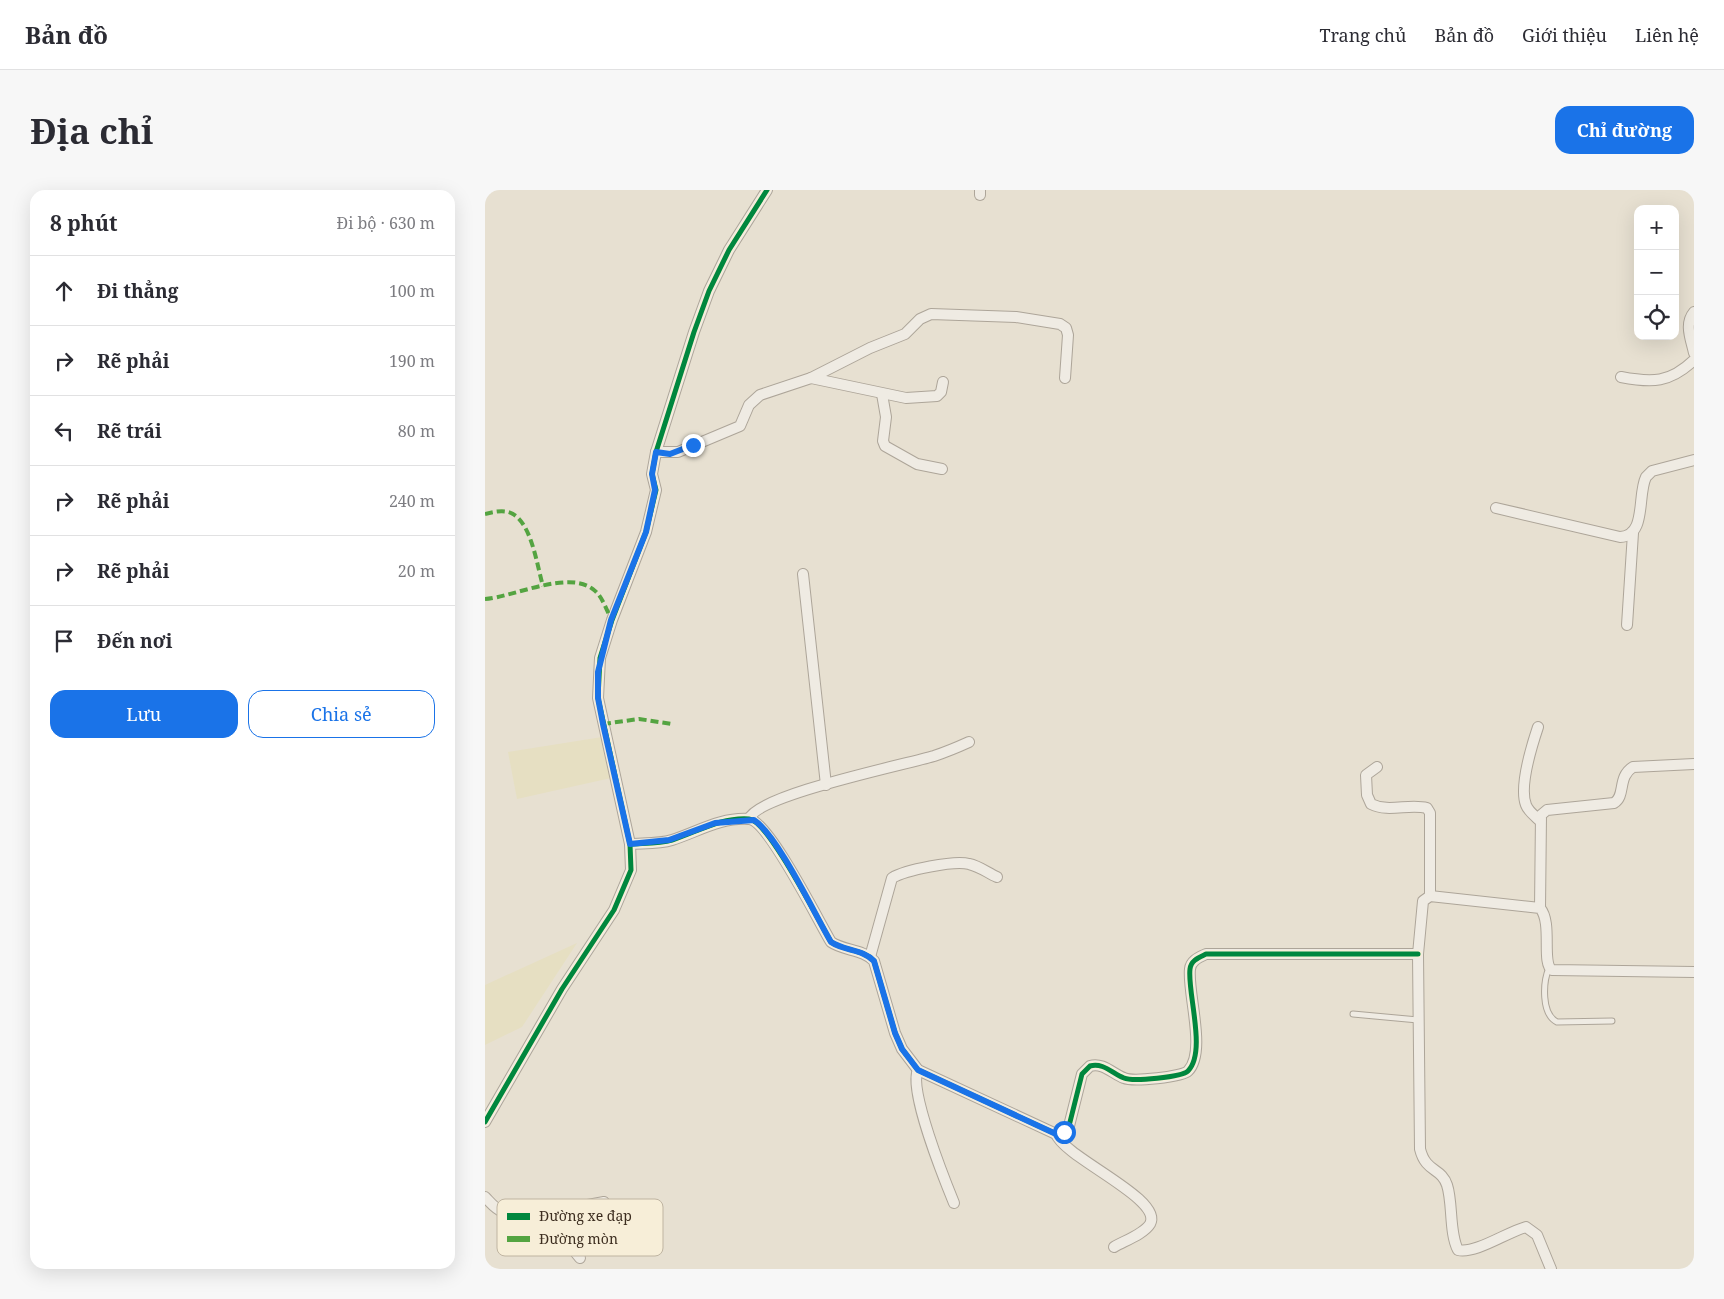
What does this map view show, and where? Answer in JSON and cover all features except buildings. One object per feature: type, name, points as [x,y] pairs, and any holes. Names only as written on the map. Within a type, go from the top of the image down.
[{"type":"street","points":[[485,1122],[542,1022],[614,910],[631,870],[630,844],[598,698],[598,672],[611,620],[646,532],[655,490],[652,474],[656,452],[709,291],[729,250],[767,190]]},
{"type":"street","points":[[1694,312],[1689,318],[1688,327],[1694,354]]},
{"type":"street","points":[[656,452],[678,452],[740,426],[749,405],[760,395],[811,378],[870,348],[905,334],[920,319],[931,314],[1016,317],[1061,324],[1066,328],[1068,335],[1065,378]]},
{"type":"street","points":[[1621,377],[1641,381],[1661,381],[1675,375],[1694,360]]},
{"type":"street","points":[[811,378],[906,398],[937,396],[943,382]]},
{"type":"street","points":[[882,394],[886,417],[883,441],[885,446],[917,464],[942,469]]},
{"type":"street","points":[[1627,625],[1633,533],[1636,528],[1646,477],[1652,471],[1694,460]]},
{"type":"street","points":[[1496,508],[1620,538],[1633,533]]},
{"type":"street","points":[[803,574],[826,785]]},
{"type":"street","points":[[1538,727],[1528,761],[1525,796],[1526,805],[1539,820]]},
{"type":"street","points":[[749,819],[751,814],[765,805],[826,785],[934,756],[969,742]]},
{"type":"street","points":[[1694,764],[1633,767],[1623,777],[1618,801],[1609,804],[1547,810],[1541,814],[1539,820],[1540,908],[1547,918],[1549,968],[1552,970],[1694,972]]},
{"type":"street","points":[[1377,767],[1366,775],[1367,796],[1371,804],[1389,808],[1421,806],[1427,808],[1430,813],[1430,896]]},
{"type":"street","points":[[630,844],[669,840],[715,823],[749,819],[762,826],[774,842],[831,942],[845,949],[865,953],[876,966],[884,1001],[895,1033],[902,1049],[918,1070],[1056,1134],[1064,1132],[1069,1126],[1082,1074],[1090,1066],[1101,1066],[1131,1080],[1181,1074],[1190,1068],[1195,1052],[1195,1011],[1190,969],[1197,959],[1207,954],[1418,954]]},
{"type":"street","points":[[870,957],[890,882],[897,875],[968,863],[997,877]]},
{"type":"street","points":[[1540,908],[1430,896],[1423,900],[1418,954],[1420,1149],[1423,1162],[1442,1175],[1447,1185],[1459,1250],[1464,1250],[1526,1227],[1537,1235],[1551,1269]]},
{"type":"street","points":[[918,1070],[915,1075],[919,1101],[940,1170],[954,1204]]},
{"type":"street","points":[[1056,1134],[1058,1140],[1073,1153],[1141,1201],[1151,1216],[1148,1228],[1114,1247]]},
{"type":"street","points":[[485,1196],[497,1208]]},
{"type":"lane","points":[[1549,968],[1546,974],[1546,1006],[1553,1020],[1557,1022],[1612,1021]]},
{"type":"lane","points":[[1353,1014],[1419,1020]]},
{"type":"shaded area","points":[[602,737],[611,778],[517,799],[508,752]]},
{"type":"shaded area","points":[[577,943],[522,1027],[485,1045],[485,985]]},
{"type":"marked path","points":[[485,514],[499,511],[506,512],[513,514],[519,519],[529,536],[543,586]]},
{"type":"marked path","points":[[485,599],[556,583],[571,582],[583,584],[594,590],[602,600],[612,620]]},
{"type":"marked path","points":[[603,724],[639,719],[672,724]]},
{"type":"cycle path","points":[[485,1122],[562,989],[614,910],[631,870],[630,844],[598,698],[600,658],[612,620],[646,532],[656,490],[652,474],[656,452],[694,332],[709,291],[729,250],[767,190]]},
{"type":"cycle path","points":[[630,844],[667,841],[729,820],[749,819],[757,824],[780,853],[831,942],[864,954],[874,961],[895,1033],[902,1049],[918,1070],[1056,1134],[1064,1132],[1069,1126],[1082,1074],[1090,1066],[1104,1067],[1129,1079],[1167,1077],[1188,1071],[1196,1050],[1190,969],[1194,961],[1201,956],[1206,954],[1418,954]]},
{"type":"route","points":[[693,445],[670,454],[656,452],[652,474],[655,490],[646,532],[611,620],[600,658],[598,698],[630,844],[660,842],[678,838],[715,823],[744,819],[754,820],[762,826],[774,842],[831,942],[845,949],[865,953],[874,961],[884,1001],[895,1033],[902,1049],[918,1070],[1056,1134],[1064,1132]]}]
